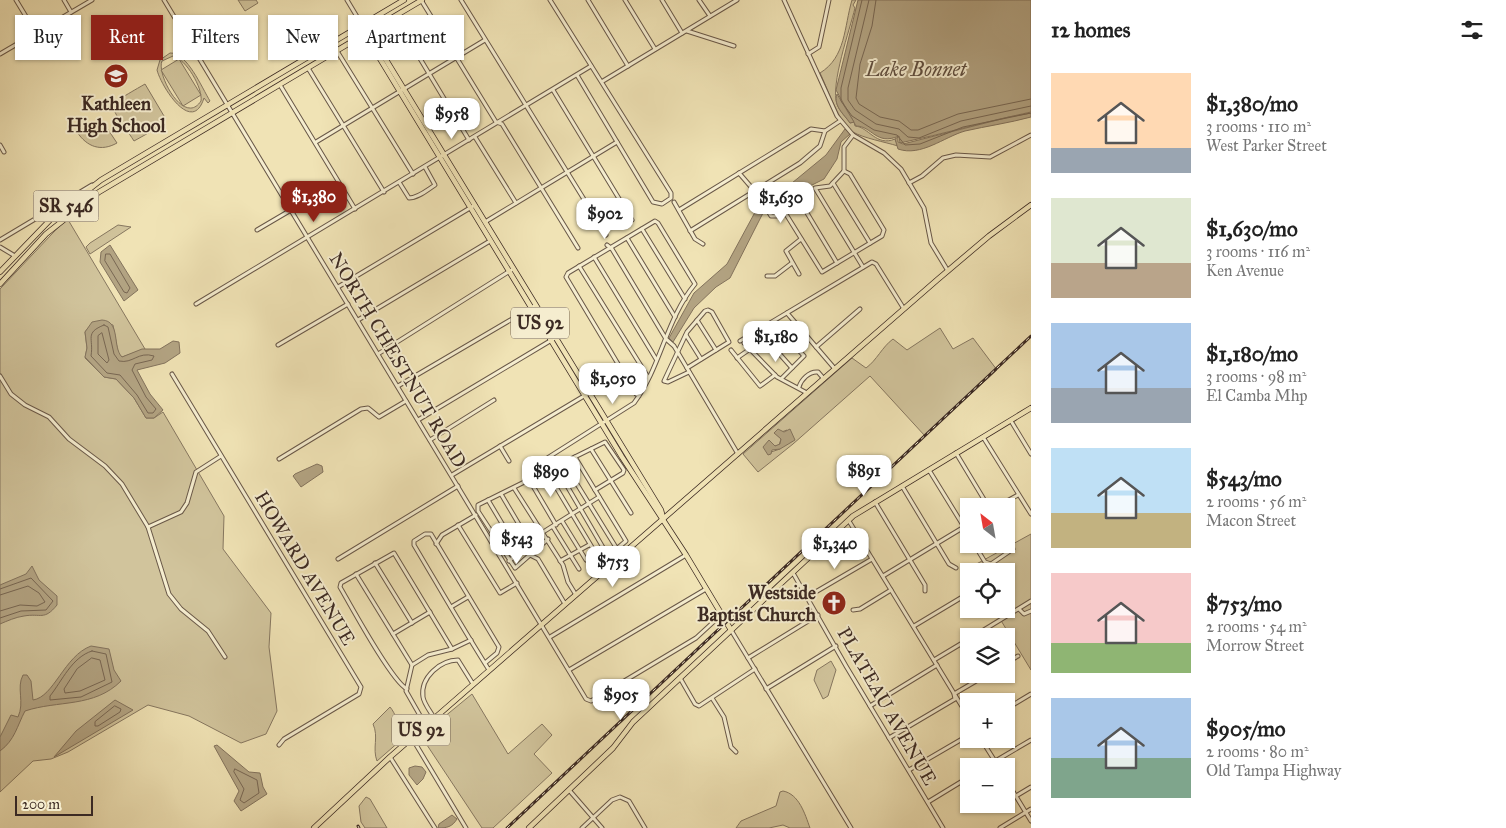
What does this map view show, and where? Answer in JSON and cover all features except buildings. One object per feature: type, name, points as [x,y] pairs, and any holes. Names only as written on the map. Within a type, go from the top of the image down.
[{"type":"main road","points":[[380,15],[404,0]]},
{"type":"main road","points":[[398,15],[421,0]]},
{"type":"main road","name":"SR 546","points":[[0,272],[50,220],[101,180],[125,164],[304,60]]},
{"type":"main road","points":[[308,68],[309,60]]},
{"type":"main road","name":"SR 546","points":[[0,284],[31,250],[84,202],[131,172],[322,60]]},
{"type":"main road","name":"US 92","points":[[314,828],[434,718],[663,520],[384,60]]},
{"type":"main road","points":[[731,630],[663,520],[948,270],[1031,205]]},
{"type":"main road","name":"US 92","points":[[483,223],[490,240],[511,270]]},
{"type":"main road","points":[[15,256],[31,250]]},
{"type":"main road","points":[[529,828],[613,748],[633,722],[848,520],[902,485],[1031,408]]},
{"type":"street","points":[[16,0],[25,15]]},
{"type":"street","points":[[64,0],[71,12]]},
{"type":"street","points":[[66,15],[92,0]]},
{"type":"street","name":"NORTH CHESTNUT ROAD","points":[[164,0],[587,700],[591,701],[696,638],[721,614]]},
{"type":"street","points":[[347,0],[356,15]]},
{"type":"street","points":[[421,0],[430,15]]},
{"type":"street","points":[[461,0],[525,107],[568,172],[606,235]]},
{"type":"street","points":[[550,0],[591,66],[603,81],[670,192],[671,198],[662,204],[654,202],[577,75]]},
{"type":"street","points":[[588,0],[628,66]]},
{"type":"street","points":[[625,0],[655,49]]},
{"type":"street","points":[[662,0],[684,32],[734,46]]},
{"type":"street","points":[[699,0],[710,16]]},
{"type":"street","points":[[603,81],[737,0]]},
{"type":"street","points":[[784,0],[840,121],[853,135],[890,158],[909,184],[926,212],[932,243],[948,270]]},
{"type":"street","points":[[808,54],[819,47],[829,0]]},
{"type":"street","points":[[464,53],[485,40]]},
{"type":"street","points":[[0,54],[15,45]]},
{"type":"street","points":[[338,53],[413,174]]},
{"type":"street","points":[[421,60],[469,140]]},
{"type":"street","points":[[316,142],[453,60]]},
{"type":"street","points":[[457,60],[496,122],[499,122],[578,248]]},
{"type":"street","points":[[196,304],[591,66]]},
{"type":"street","points":[[308,68],[384,192]]},
{"type":"street","points":[[280,85],[355,209]]},
{"type":"street","points":[[553,90],[632,220]]},
{"type":"street","points":[[690,231],[812,154],[822,142],[825,131],[840,121]]},
{"type":"street","points":[[679,210],[811,129],[825,131]]},
{"type":"street","points":[[853,135],[844,147],[844,171],[828,186],[815,188],[863,267]]},
{"type":"street","points":[[909,184],[922,176],[943,158],[956,155],[990,157],[1031,135]]},
{"type":"street","points":[[475,137],[516,203]]},
{"type":"street","points":[[483,223],[617,142]]},
{"type":"street","points":[[0,145],[4,152]]},
{"type":"street","points":[[399,182],[409,198],[414,198],[423,193],[435,185],[424,167]]},
{"type":"street","points":[[784,212],[821,271],[870,244],[884,233],[850,174],[844,171]]},
{"type":"street","points":[[739,173],[755,191],[772,216],[775,217],[784,212],[798,198],[838,263]]},
{"type":"street","points":[[0,240],[101,180]]},
{"type":"street","points":[[833,183],[870,244]]},
{"type":"street","points":[[674,202],[695,239],[703,244]]},
{"type":"street","points":[[338,287],[473,207]]},
{"type":"street","points":[[257,230],[291,210]]},
{"type":"street","points":[[605,570],[541,464],[542,461],[630,406],[639,396],[657,359],[665,336],[684,299],[695,284],[656,222],[609,246],[566,276],[636,394],[639,396]]},
{"type":"street","points":[[642,229],[684,299]]},
{"type":"street","points":[[626,238],[675,317]]},
{"type":"street","points":[[358,320],[490,240]]},
{"type":"street","points":[[798,274],[786,249],[801,240]]},
{"type":"street","points":[[609,246],[665,336],[678,352],[738,454]]},
{"type":"street","points":[[1,247],[15,256]]},
{"type":"street","points":[[594,257],[657,359]]},
{"type":"street","points":[[767,276],[775,276],[792,262]]},
{"type":"street","points":[[740,340],[873,262],[904,309]]},
{"type":"street","points":[[6,266],[12,271]]},
{"type":"street","points":[[579,266],[648,377]]},
{"type":"street","points":[[378,354],[511,270]]},
{"type":"street","points":[[278,345],[348,304]]},
{"type":"street","points":[[398,386],[533,307]]},
{"type":"street","points":[[816,347],[860,309]]},
{"type":"street","points":[[706,310],[712,312],[729,340],[688,370],[668,382],[664,381],[686,335],[706,310]]},
{"type":"street","points":[[786,313],[835,369]]},
{"type":"street","points":[[697,320],[716,350]]},
{"type":"street","points":[[782,378],[804,356],[775,324],[744,343],[775,376],[808,393]]},
{"type":"street","points":[[761,333],[792,368]]},
{"type":"street","points":[[686,335],[701,359]]},
{"type":"street","points":[[418,420],[553,339]]},
{"type":"street","points":[[737,358],[750,349]]},
{"type":"street","points":[[732,350],[760,386],[775,376]]},
{"type":"street","points":[[799,387],[801,382],[812,372],[818,372],[824,379]]},
{"type":"street","name":"HOWARD AVENUE","points":[[172,374],[361,689],[359,694],[284,739],[280,745]]},
{"type":"street","points":[[0,376],[11,394],[25,405],[49,417],[69,439],[110,471],[127,491],[148,527],[169,594],[181,609],[208,631],[225,657]]},
{"type":"street","points":[[452,475],[587,394]]},
{"type":"street","points":[[430,440],[494,400]]},
{"type":"street","points":[[279,459],[361,409],[368,408],[379,417],[406,401]]},
{"type":"street","points":[[1010,420],[1031,454]]},
{"type":"street","points":[[983,436],[1031,514]]},
{"type":"street","points":[[548,539],[515,568],[477,506],[606,443],[624,469],[623,473],[595,490]]},
{"type":"street","points":[[500,446],[509,461]]},
{"type":"street","points":[[591,449],[631,513]]},
{"type":"street","points":[[956,453],[983,498]]},
{"type":"street","points":[[148,527],[183,509],[196,472],[221,456]]},
{"type":"street","points":[[575,457],[625,541],[600,563]]},
{"type":"street","points":[[564,463],[617,549]]},
{"type":"street","points":[[556,467],[608,556]]},
{"type":"street","points":[[929,469],[960,520]]},
{"type":"street","points":[[530,481],[579,569]]},
{"type":"street","points":[[902,485],[949,564],[956,568]]},
{"type":"street","points":[[338,558],[458,486]]},
{"type":"street","points":[[514,488],[542,533],[548,539],[576,595]]},
{"type":"street","points":[[501,494],[530,543],[530,555]]},
{"type":"street","points":[[1011,498],[1018,494]]},
{"type":"street","points":[[509,561],[542,533],[599,497]]},
{"type":"street","points":[[488,500],[519,552]]},
{"type":"street","points":[[875,502],[925,585],[925,591]]},
{"type":"street","points":[[436,544],[442,535],[476,514]]},
{"type":"street","points":[[848,520],[960,704]]},
{"type":"street","points":[[562,521],[586,560]]},
{"type":"street","points":[[458,525],[500,593],[517,583]]},
{"type":"street","points":[[882,576],[960,529]]},
{"type":"street","points":[[485,663],[497,653],[499,648],[428,533],[415,540],[414,545],[489,670]]},
{"type":"street","points":[[560,561],[589,545]]},
{"type":"street","points":[[426,726],[407,689],[400,685],[340,587],[341,583],[394,553],[452,649]]},
{"type":"street","points":[[980,553],[985,562],[1008,553]]},
{"type":"street","points":[[530,555],[538,560],[565,604]]},
{"type":"street","points":[[550,637],[686,555]]},
{"type":"street","points":[[807,597],[872,559]]},
{"type":"street","points":[[375,563],[412,623]]},
{"type":"street","name":"PLATEAU AVENUE","points":[[792,572],[943,828]]},
{"type":"street","points":[[356,574],[412,665],[407,689]]},
{"type":"street","points":[[569,670],[706,589]]},
{"type":"street","points":[[852,610],[860,610],[891,590]]},
{"type":"street","points":[[451,606],[468,597]]},
{"type":"street","points":[[913,627],[960,598]]},
{"type":"street","points":[[987,628],[1031,601]]},
{"type":"street","points":[[1019,609],[1024,614],[1031,611]]},
{"type":"street","points":[[393,634],[430,612]]},
{"type":"street","points":[[748,658],[818,615]]},
{"type":"street","points":[[731,630],[851,828]]},
{"type":"street","points":[[412,665],[430,654],[452,649],[472,640]]},
{"type":"street","points":[[934,660],[960,644]]},
{"type":"street","points":[[766,689],[836,646]]},
{"type":"street","points":[[434,718],[423,697],[426,681],[435,669],[446,662],[458,660],[474,684]]},
{"type":"street","points":[[870,706],[937,665]]},
{"type":"street","points":[[680,678],[697,705],[701,705],[754,669]]},
{"type":"street","points":[[954,694],[973,683]]},
{"type":"street","points":[[889,738],[955,699],[954,694]]},
{"type":"street","points":[[1015,704],[1031,694]]},
{"type":"street","points":[[712,698],[724,717],[731,747],[736,752]]},
{"type":"street","points":[[412,738],[466,828]]},
{"type":"street","points":[[909,770],[960,740]]},
{"type":"street","points":[[1002,758],[1031,740]]},
{"type":"street","points":[[390,757],[435,828]]},
{"type":"street","points":[[928,802],[960,782]]},
{"type":"street","points":[[1031,787],[1015,794],[1031,821]]},
{"type":"street","points":[[569,790],[602,828]]},
{"type":"street","points":[[582,828],[614,799],[624,798],[629,801],[646,828]]},
{"type":"street","points":[[1000,828],[1031,809]]},
{"type":"shaded area","points":[[238,0],[256,0],[258,3],[245,11]]},
{"type":"shaded area","points":[[852,0],[856,0],[853,5],[855,8],[838,71],[836,84],[837,104],[850,123],[854,122],[855,126],[860,127],[878,139],[888,141],[895,139],[898,146],[862,136],[848,128],[838,114],[820,73],[835,59],[843,41]]},
{"type":"shaded area","points":[[170,53],[173,54],[173,56],[162,61],[161,68],[167,86],[173,96],[187,108],[194,107],[201,101],[201,95],[193,75],[180,60],[184,60],[210,101],[208,103],[204,98],[199,108],[192,112],[185,110],[170,96],[157,70],[160,60],[163,60]]},
{"type":"shaded area","points":[[180,60],[201,95],[183,106],[161,70]]},
{"type":"shaded area","points":[[145,84],[164,116],[161,126],[134,141],[119,119],[114,107],[122,98]]},
{"type":"shaded area","points":[[101,119],[117,143],[105,147],[95,146],[85,141],[77,132]]},
{"type":"shaded area","points":[[67,218],[145,349],[122,357],[118,353],[113,325],[97,322],[91,325],[85,332],[87,348],[85,358],[104,377],[116,379],[134,398],[146,418],[154,418],[163,412],[224,516],[223,549],[271,613],[269,647],[277,711],[266,734],[241,743],[189,716],[148,705],[68,752],[51,759],[33,761],[0,792],[0,289]]},
{"type":"shaded area","points":[[118,225],[131,227],[90,254],[86,247]]},
{"type":"shaded area","points":[[940,328],[953,349],[973,338],[997,370],[925,436],[870,376],[793,444],[758,472],[743,454],[852,358],[866,368],[893,339],[907,350]],"holes":[[[787,430],[780,449],[771,452],[769,441],[775,446],[779,445],[781,439],[776,434]]]},
{"type":"shaded area","points":[[1031,534],[1031,670],[1015,644],[1015,628],[1006,628],[999,618],[1015,618],[1015,563],[978,563],[996,553],[1015,553],[1015,543]]},
{"type":"shaded area","points":[[831,661],[836,670],[828,696],[823,699],[814,680],[817,670]]},
{"type":"shaded area","points":[[472,694],[508,754],[542,724],[552,735],[534,754],[552,773],[493,828],[482,828],[421,736]]},
{"type":"shaded area","points":[[390,707],[402,727],[413,722],[416,727],[377,761],[373,724]]},
{"type":"shaded area","points":[[780,792],[789,793],[797,800],[810,828],[790,828],[783,825],[769,828],[736,828],[741,821],[776,806]]},
{"type":"shaded area","points":[[366,797],[370,799],[387,828],[365,828],[361,822],[359,806]]},
{"type":"water","name":"Lake Bonnet","points":[[858,0],[1031,0],[1031,112],[900,143],[899,136],[885,139],[856,126],[836,90]]},
{"type":"water","points":[[837,94],[854,122],[850,123],[840,110],[836,102]]},
{"type":"water","points":[[1031,113],[1031,117],[965,131],[915,150],[898,149],[895,139],[898,137],[898,142],[903,144]]},
{"type":"water","points":[[845,129],[850,134],[841,142],[837,159],[824,179],[770,206],[763,213],[730,278],[716,287],[694,308],[673,342],[669,338],[694,293],[727,264],[760,203],[792,183],[826,155]]},
{"type":"water","points":[[110,245],[138,290],[124,301],[100,262],[101,252]]},
{"type":"water","points":[[108,321],[112,325],[117,347],[122,357],[142,349],[160,349],[173,341],[179,342],[180,353],[165,363],[137,370],[150,394],[163,410],[154,418],[146,418],[134,398],[116,379],[104,377],[85,357],[87,348],[85,332],[92,322]]},
{"type":"water","points":[[778,429],[784,432],[790,429],[795,440],[780,449],[772,450],[771,454],[768,455],[763,447],[769,440],[775,446],[780,444],[781,439],[774,433]]},
{"type":"water","points":[[317,464],[322,466],[323,472],[301,487],[293,476]]},
{"type":"water","points":[[32,566],[39,580],[57,596],[57,605],[45,615],[30,615],[0,624],[0,585],[26,574]]},
{"type":"water","points":[[91,646],[109,649],[114,670],[121,681],[99,696],[25,711],[9,742],[0,751],[0,737],[11,715],[18,717],[20,711],[20,685],[23,675],[27,675],[31,681],[33,700],[47,692],[74,658]]},
{"type":"water","points":[[115,700],[133,710],[54,757],[76,731]]},
{"type":"water","points":[[217,745],[249,772],[260,773],[263,787],[267,794],[241,811],[234,801],[239,791],[214,746]]},
{"type":"water","points":[[415,766],[422,767],[426,772],[423,779],[417,785],[409,775],[409,768]]},
{"type":"water","points":[[452,815],[457,819],[453,824],[438,828],[439,824]]},
{"type":"railway","points":[[507,828],[1031,336]]},
{"type":"place","name":"Kathleen High School","points":[[116,76]]},
{"type":"place","name":"Westside Baptist Church","points":[[834,603]]}]
